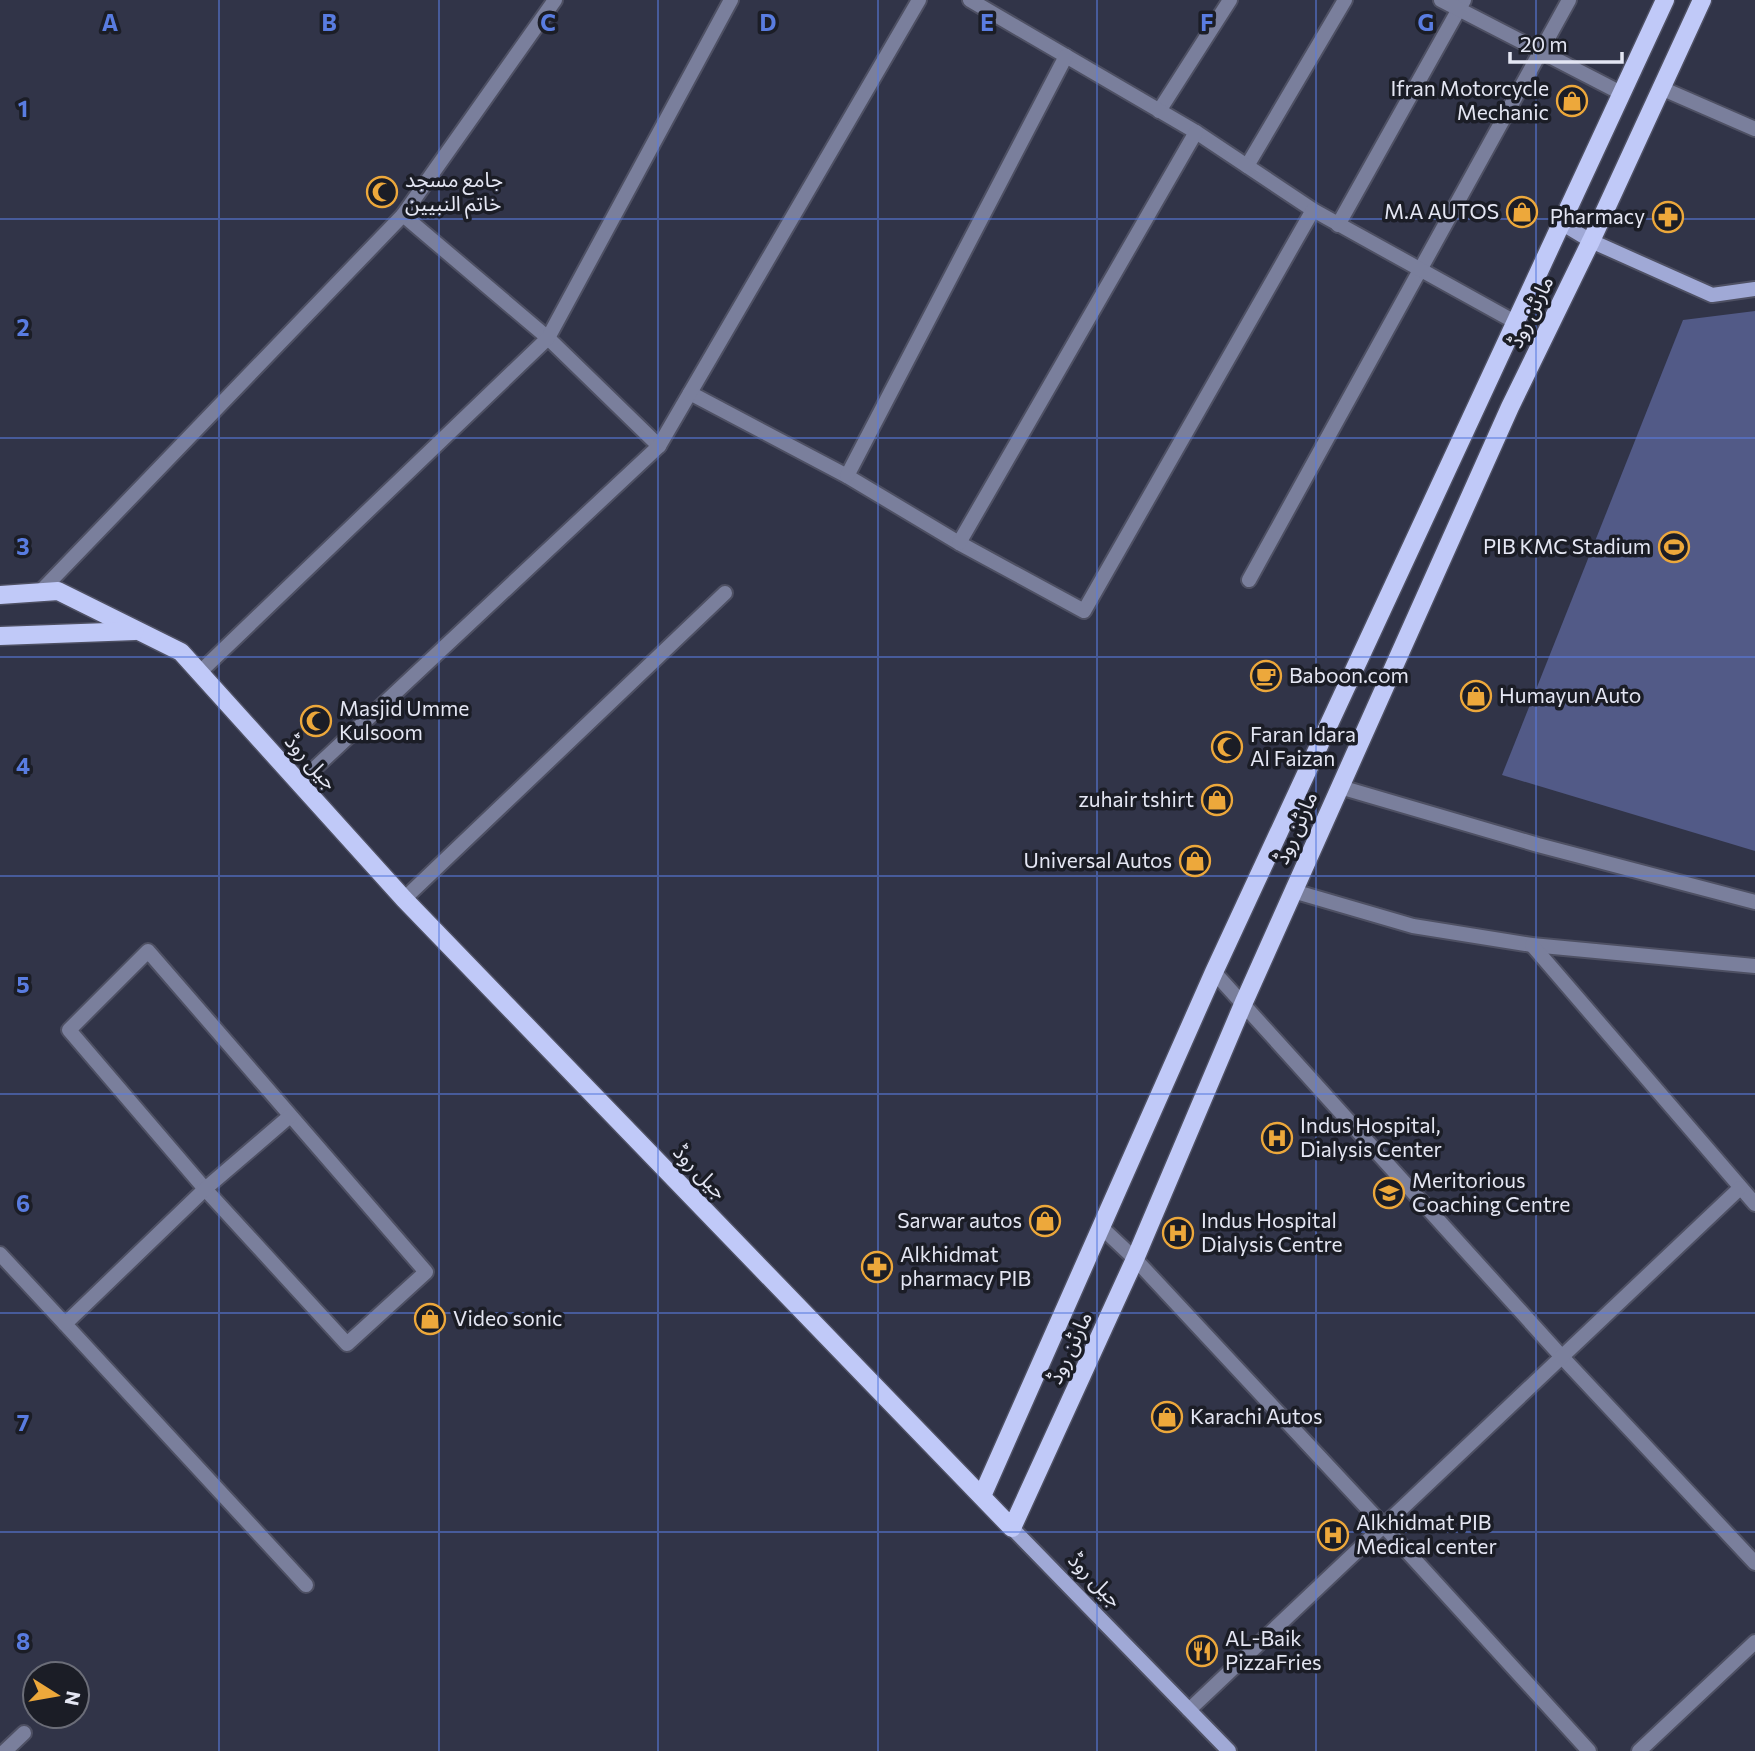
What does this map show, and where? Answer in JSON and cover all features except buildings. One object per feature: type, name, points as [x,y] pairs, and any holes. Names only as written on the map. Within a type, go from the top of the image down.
[{"type":"main road","name":"مارٹن روڈ","points":[[982,1496],[1214,972],[1665,0]]},
{"type":"main road","name":"مارٹن روڈ","points":[[1012,1528],[1135,1259],[1244,1002],[1510,407],[1591,241],[1702,0]]},
{"type":"main road","name":"جیل روڈ","points":[[0,594],[58,591],[181,652],[404,899],[1012,1528]]},
{"type":"main road","points":[[0,636],[138,631]]},
{"type":"street","points":[[40,592],[403,215],[555,0]]},
{"type":"street","points":[[200,672],[548,338],[731,0]]},
{"type":"street","points":[[299,783],[659,446],[919,0]]},
{"type":"street","points":[[970,0],[1196,132],[1338,225],[1515,322]]},
{"type":"street","points":[[1159,111],[1230,0]]},
{"type":"street","points":[[1247,166],[1345,0]]},
{"type":"street","points":[[1441,0],[1462,5],[1541,52],[1621,93]]},
{"type":"street","points":[[1249,580],[1569,0]]},
{"type":"street","points":[[1338,225],[1462,5]]},
{"type":"street","points":[[847,476],[1066,56]]},
{"type":"street","points":[[1661,88],[1755,130]]},
{"type":"street","points":[[958,543],[1196,132]]},
{"type":"street","points":[[690,393],[847,476],[958,543],[1084,611],[1313,210]]},
{"type":"street","points":[[403,215],[548,338],[659,446]]},
{"type":"street","points":[[1561,223],[1591,241],[1712,295],[1755,289]]},
{"type":"street","points":[[404,899],[725,593]]},
{"type":"street","points":[[1340,787],[1538,845],[1755,902]]},
{"type":"street","points":[[1293,891],[1413,926],[1532,945],[1755,966]]},
{"type":"street","points":[[1532,945],[1755,1204]]},
{"type":"street","points":[[148,951],[426,1272],[347,1344],[205,1189],[69,1030],[148,951]]},
{"type":"street","points":[[1214,972],[1244,1002],[1562,1357],[1755,1563]]},
{"type":"street","points":[[65,1324],[205,1189],[290,1116]]},
{"type":"street","points":[[1189,1710],[1740,1188]]},
{"type":"street","points":[[1101,1227],[1135,1259],[1383,1525],[1589,1751]]},
{"type":"street","points":[[0,1254],[306,1585]]},
{"type":"street","name":"جیل روڈ","points":[[1012,1528],[1229,1751]]},
{"type":"street","points":[[1639,1751],[1755,1642]]},
{"type":"street","points":[[5,1751],[24,1733]]},
{"type":"shaded area","name":"PIB KMC Stadium","points":[[1755,311],[1755,851],[1502,775],[1683,320]]},
{"type":"place","name":"Ifran Motorcycle Mechanic","points":[[1572,101]]},
{"type":"place","name":"جامع مسجد خاتم النبیین","points":[[382,192]]},
{"type":"place","name":"M.A AUTOS","points":[[1522,212]]},
{"type":"place","name":"Pharmacy","points":[[1668,217]]},
{"type":"place","name":"PIB KMC Stadium","points":[[1674,547]]},
{"type":"place","name":"Baboon.com","points":[[1266,676]]},
{"type":"place","name":"Humayun Auto","points":[[1476,696]]},
{"type":"place","name":"Masjid Umme Kulsoom","points":[[316,721]]},
{"type":"place","name":"Faran Idara Al Faizan","points":[[1227,747]]},
{"type":"place","name":"zuhair tshirt","points":[[1217,800]]},
{"type":"place","name":"Universal Autos","points":[[1195,861]]},
{"type":"place","name":"Indus Hospital, Dialysis Center","points":[[1277,1138]]},
{"type":"place","name":"Meritorious Coaching Centre","points":[[1389,1193]]},
{"type":"place","name":"Sarwar autos","points":[[1045,1221]]},
{"type":"place","name":"Indus Hospital Dialysis Centre","points":[[1178,1233]]},
{"type":"place","name":"Alkhidmat pharmacy PIB","points":[[877,1267]]},
{"type":"place","name":"Video sonic","points":[[430,1319]]},
{"type":"place","name":"Karachi Autos","points":[[1167,1417]]},
{"type":"place","name":"Alkhidmat PIB Medical center","points":[[1333,1535]]},
{"type":"place","name":"AL-Baik PizzaFries","points":[[1202,1651]]}]
